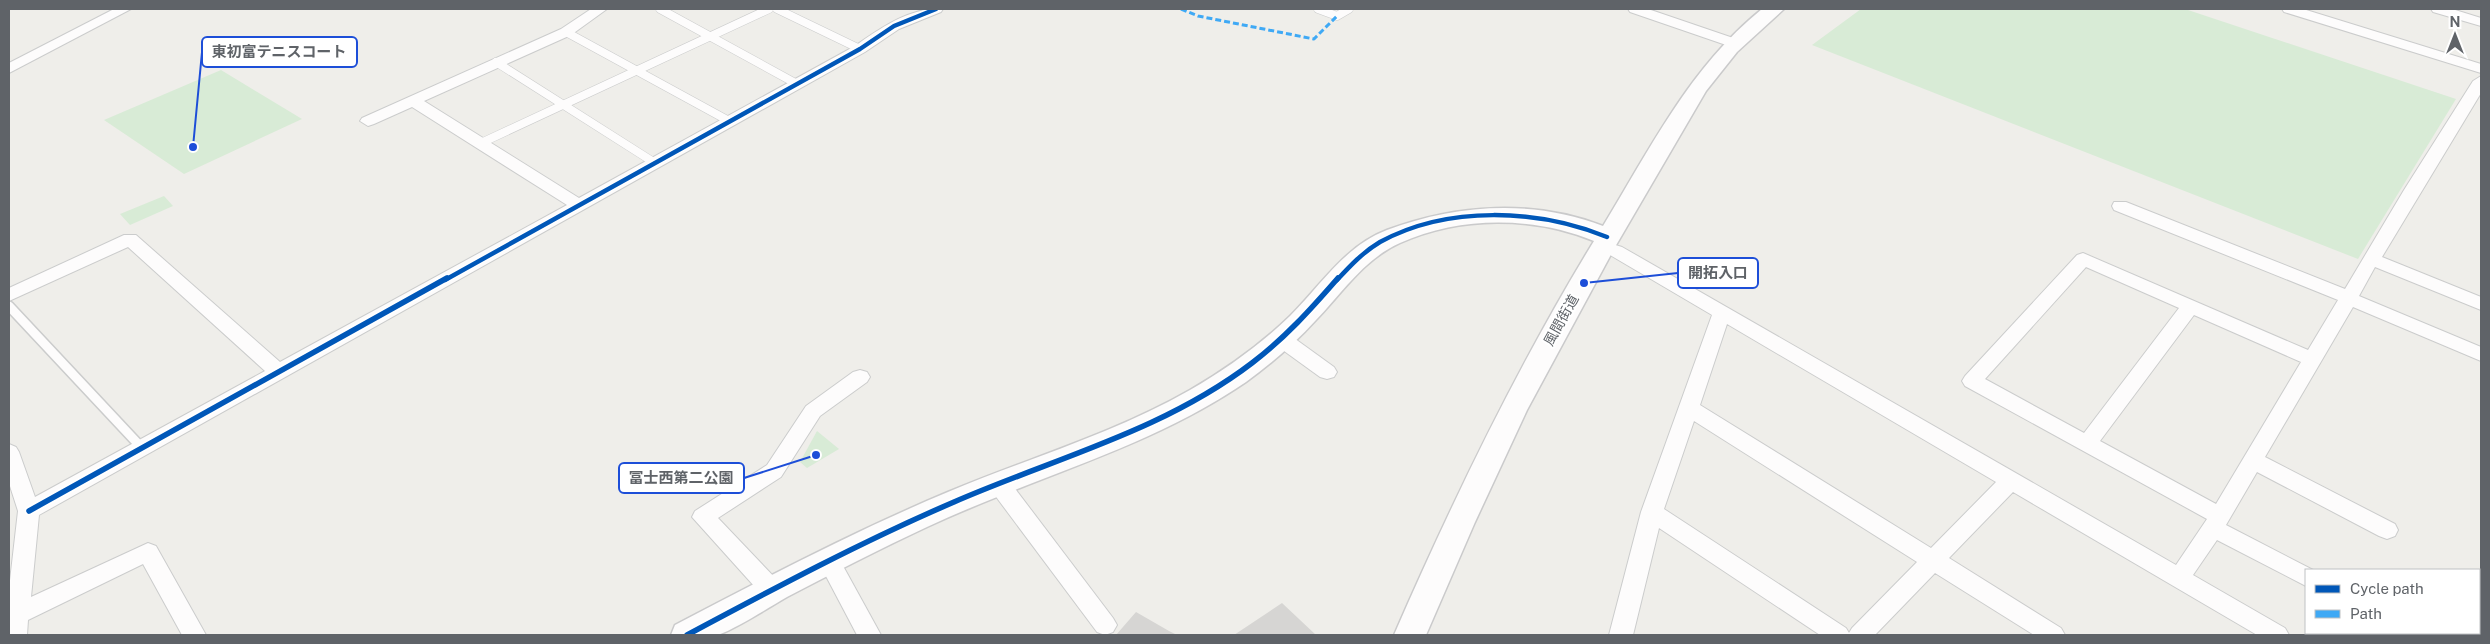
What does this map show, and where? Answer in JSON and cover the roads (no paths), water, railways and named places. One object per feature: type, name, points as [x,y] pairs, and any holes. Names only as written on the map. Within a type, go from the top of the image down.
[{"type":"street","points":[[9,69],[124,9]]},
{"type":"street","points":[[368,121],[411,100],[566,32],[600,9]]},
{"type":"street","points":[[29,511],[141,447],[860,49],[894,26],[936,9]]},
{"type":"street","points":[[1635,9],[1734,43]]},
{"type":"street","name":"風間街道","points":[[1410,635],[1495,445],[1604,242],[1688,101],[1707,74],[1734,43],[1774,9]]},
{"type":"street","points":[[2288,9],[2481,69]]},
{"type":"street","points":[[2438,9],[2481,22]]},
{"type":"street","points":[[2180,577],[2216,522],[2348,297],[2481,82]]},
{"type":"street","points":[[411,100],[579,204]]},
{"type":"street","points":[[2120,206],[2348,297],[2481,354]]},
{"type":"street","points":[[686,635],[720,627],[772,590],[893,529],[999,484],[1132,433],[1213,390],[1262,356],[1308,313],[1347,266],[1368,250],[1391,237],[1431,223],[1465,217],[1490,216],[1554,220],[1587,228],[1616,251],[2277,635]]},
{"type":"street","points":[[9,295],[130,238],[278,371]]},
{"type":"street","points":[[2305,576],[2088,444],[1972,381],[2084,259],[2312,359]]},
{"type":"street","points":[[2371,259],[2481,304]]},
{"type":"street","points":[[2088,444],[2191,306]]},
{"type":"street","points":[[1621,635],[1652,512],[1722,313]]},
{"type":"street","points":[[1280,338],[1327,372]]},
{"type":"street","points":[[772,590],[703,517],[774,471],[813,410],[860,378]]},
{"type":"street","points":[[1688,407],[2053,635]]},
{"type":"street","points":[[9,452],[29,511],[16,625]]},
{"type":"street","points":[[2253,460],[2387,530]]},
{"type":"street","points":[[1860,635],[1934,562],[2011,480]]},
{"type":"street","points":[[999,484],[1105,625]]},
{"type":"street","points":[[1652,512],[1838,635]]},
{"type":"street","points":[[16,625],[148,552],[194,635]]},
{"type":"street","points":[[829,561],[869,635]]},
{"type":"lane","points":[[660,9],[797,84]]},
{"type":"lane","points":[[481,143],[769,9]]},
{"type":"lane","points":[[777,9],[860,49]]},
{"type":"lane","points":[[1318,9],[1338,16],[1349,9]]},
{"type":"lane","points":[[566,32],[729,121]]},
{"type":"lane","points":[[496,62],[655,163]]},
{"type":"lane","points":[[9,306],[141,447]]},
{"type":"place","name":"東初富テニスコート","points":[[193,147]]},
{"type":"place","name":"開拓入口","points":[[1584,283]]},
{"type":"place","name":"冨士西第二公園","points":[[816,455]]}]
